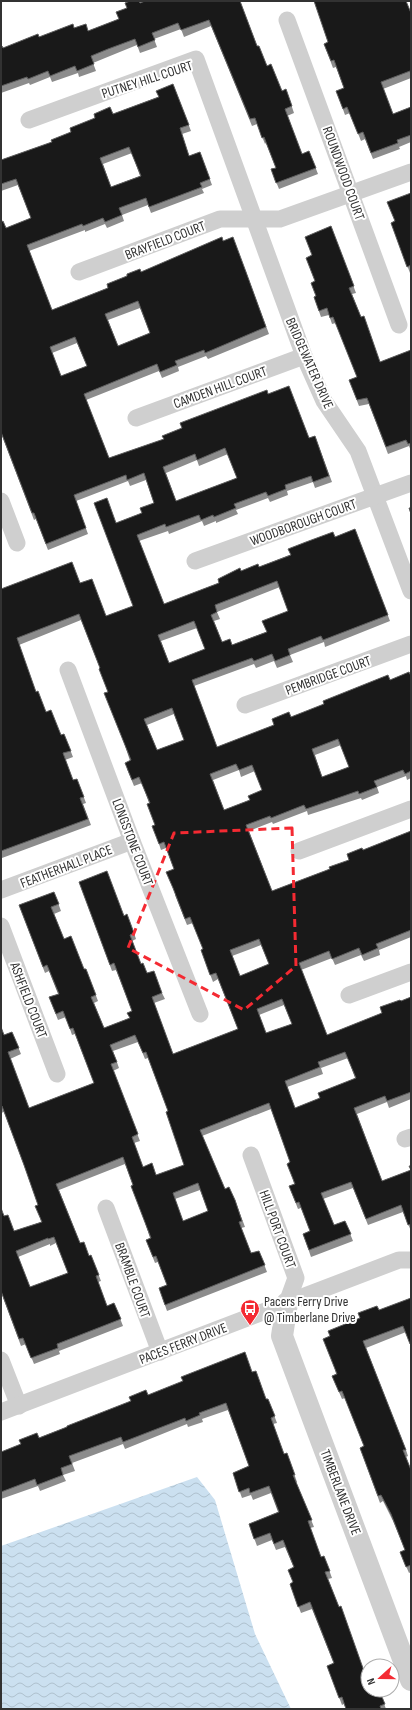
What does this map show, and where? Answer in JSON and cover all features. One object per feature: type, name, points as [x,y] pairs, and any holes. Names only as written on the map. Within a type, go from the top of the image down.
[{"type":"street","name":"ROUNDWOOD COURT","points":[[288,20],[399,326]]},
{"type":"street","name":"PUTNEY HILL COURT","points":[[29,120],[196,59],[253,220]]},
{"type":"street","name":"BRAYFIELD COURT","points":[[79,272],[220,219],[280,219],[411,172]]},
{"type":"street","name":"BRIDGEWATER DRIVE","points":[[253,220],[304,356],[324,401],[358,451],[411,591]]},
{"type":"street","name":"CAMDEN HILL COURT","points":[[136,418],[304,356]]},
{"type":"street","name":"WOODBOROUGH COURT","points":[[195,562],[411,483]]},
{"type":"street","points":[[1,501],[17,543]]},
{"type":"street","name":"PEMBRIDGE COURT","points":[[245,705],[411,644]]},
{"type":"street","name":"LONGSTONE COURT","points":[[68,670],[132,841],[200,1014]]},
{"type":"street","points":[[299,851],[411,810]]},
{"type":"street","name":"FEATHERHALL PLACE","points":[[1,890],[132,841]]},
{"type":"street","name":"ASHFIELD COURT","points":[[1,926],[57,1074]]},
{"type":"street","points":[[349,995],[411,972]]},
{"type":"street","name":"HILL PORT COURT","points":[[251,1155],[296,1278],[287,1303]]},
{"type":"street","name":"BRAMBLE COURT","points":[[106,1208],[160,1352]]},
{"type":"street","name":"PACES FERRY DRIVE","points":[[1,1412],[399,1260],[411,1260]]},
{"type":"street","name":"TIMBERLANE DRIVE","points":[[287,1303],[282,1336],[411,1680]]},
{"type":"street","points":[[1,1360],[19,1406]]},
{"type":"highlighted area","points":[[292,828],[296,966],[244,1010],[128,948],[174,833]]},
{"type":"water","points":[[197,1477],[215,1500],[255,1634],[291,1709],[1,1709],[1,1546]]},
{"type":"building","points":[[130,1],[139,1],[140,3],[145,1],[240,1],[257,46],[259,46],[267,66],[271,64],[282,91],[286,89],[292,106],[285,109],[302,154],[309,151],[316,168],[276,183],[271,169],[276,168],[264,137],[262,138],[255,118],[250,119],[209,20],[181,30],[178,23],[152,33],[155,40],[138,47],[135,39],[108,49],[91,56],[94,64],[77,71],[75,66],[50,76],[48,71],[28,79],[27,77],[1,86],[2,46],[3,48],[38,34],[39,37],[73,24],[74,28],[86,24],[88,31],[119,19],[116,12],[127,8],[125,3]]},
{"type":"building","points":[[314,1],[406,1],[411,13],[411,75],[410,71],[381,82],[393,114],[411,107],[411,135],[397,140],[398,143],[371,153],[363,132],[358,134],[347,107],[343,109],[336,91],[344,88],[334,60],[331,61],[324,44],[328,42]]},
{"type":"building","points":[[173,84],[189,125],[180,128],[189,156],[200,152],[210,179],[200,183],[202,187],[149,207],[146,198],[119,208],[122,215],[105,222],[103,218],[83,226],[82,224],[27,245],[52,310],[108,288],[107,284],[127,276],[127,274],[140,269],[141,272],[222,237],[223,241],[233,237],[266,327],[205,353],[204,350],[175,361],[177,365],[160,372],[157,364],[84,394],[109,458],[164,439],[162,436],[182,428],[180,423],[267,390],[268,394],[289,386],[309,438],[315,436],[329,476],[313,482],[311,476],[285,485],[286,489],[268,496],[266,492],[234,504],[236,508],[214,517],[213,515],[201,520],[199,515],[166,527],[165,524],[137,535],[164,604],[219,583],[218,579],[240,568],[241,571],[258,564],[259,567],[291,555],[288,549],[333,532],[335,537],[355,529],[388,615],[323,640],[321,636],[288,649],[290,655],[275,661],[272,654],[254,661],[252,658],[192,680],[217,747],[274,725],[272,719],[289,712],[291,717],[324,704],[323,701],[388,675],[390,680],[409,672],[411,676],[411,771],[405,774],[403,770],[374,781],[377,787],[359,794],[358,791],[306,809],[304,805],[271,818],[270,816],[246,825],[272,891],[330,869],[329,867],[349,860],[347,854],[362,848],[363,850],[411,831],[411,930],[376,944],[378,948],[362,955],[359,948],[332,959],[329,951],[299,963],[327,1035],[382,1013],[380,1007],[411,997],[411,1092],[387,1101],[385,1096],[354,1108],[382,1181],[411,1170],[411,1224],[408,1225],[401,1205],[366,1219],[351,1182],[321,1193],[334,1225],[345,1221],[351,1234],[309,1250],[303,1234],[310,1231],[299,1202],[296,1203],[289,1186],[295,1184],[287,1164],[290,1162],[269,1103],[200,1130],[225,1189],[229,1187],[235,1200],[242,1221],[239,1222],[251,1253],[259,1251],[265,1265],[165,1305],[159,1288],[167,1285],[156,1256],[153,1257],[146,1240],[151,1238],[131,1186],[133,1185],[123,1157],[56,1184],[80,1243],[84,1242],[89,1256],[91,1255],[99,1275],[96,1276],[107,1306],[114,1303],[121,1319],[57,1344],[58,1348],[31,1358],[23,1338],[19,1339],[1,1291],[1,1208],[4,1216],[8,1215],[14,1231],[42,1222],[35,1206],[38,1205],[24,1165],[1,1106],[1,1027],[4,1035],[12,1032],[19,1048],[8,1052],[29,1108],[94,1083],[73,1028],[70,1029],[63,1011],[56,1014],[49,997],[59,994],[47,965],[43,967],[19,905],[54,892],[59,904],[51,907],[64,939],[71,936],[84,969],[86,969],[96,995],[91,997],[104,1028],[130,1018],[127,1013],[132,1011],[114,963],[110,965],[79,882],[107,871],[124,916],[127,914],[134,933],[130,935],[141,964],[143,963],[147,973],[154,971],[162,993],[152,997],[173,1054],[238,1029],[216,973],[210,975],[201,950],[203,949],[190,917],[185,919],[166,872],[174,869],[164,842],[159,844],[152,826],[155,825],[147,804],[150,803],[139,777],[132,780],[125,763],[131,760],[104,693],[108,692],[79,614],[17,638],[36,692],[38,691],[46,712],[51,710],[61,735],[64,734],[71,751],[63,753],[73,780],[77,779],[84,797],[80,798],[88,819],[1,851],[1,589],[72,562],[80,583],[92,579],[106,616],[133,606],[94,503],[107,498],[116,523],[142,513],[140,508],[154,503],[144,473],[127,480],[126,475],[74,495],[86,528],[46,544],[34,513],[32,513],[1,432],[1,222],[3,221],[6,228],[31,218],[16,179],[1,184],[1,160],[52,142],[51,140],[71,132],[70,128],[95,118],[94,114],[110,107],[113,114],[159,97],[156,91]],"holes":[[[129,147],[141,176],[111,187],[100,158]],[[138,301],[150,333],[118,346],[105,314]],[[75,337],[87,366],[61,376],[50,347]],[[225,448],[237,478],[176,501],[163,467],[195,454],[197,460]],[[277,581],[288,611],[262,621],[267,632],[232,645],[230,639],[222,642],[211,615],[217,612],[215,605]],[[194,621],[205,649],[169,663],[158,635]],[[172,708],[184,740],[157,750],[144,719]],[[338,739],[349,767],[322,777],[312,749]],[[236,764],[239,770],[252,765],[262,790],[248,796],[250,800],[224,810],[210,774]],[[259,939],[269,964],[240,976],[230,950]],[[282,999],[292,1024],[266,1033],[257,1009]],[[135,1035],[143,1053],[146,1052],[168,1111],[166,1112],[184,1165],[156,1175],[152,1163],[143,1167],[132,1137],[138,1134],[111,1064],[117,1062],[110,1045]],[[345,1052],[356,1078],[318,1093],[320,1098],[295,1108],[285,1081],[320,1067],[318,1062]],[[198,1183],[208,1211],[183,1221],[173,1193]],[[54,1237],[68,1273],[30,1287],[16,1251]]]},
{"type":"building","points":[[411,193],[411,265],[407,267],[391,223],[395,221],[387,202]]},
{"type":"building","points":[[331,226],[354,286],[349,288],[361,317],[364,316],[380,362],[411,350],[411,443],[408,444],[406,440],[386,447],[367,398],[357,400],[349,380],[357,377],[333,317],[330,318],[327,308],[319,311],[314,297],[316,296],[311,283],[315,281],[306,258],[312,255],[305,237]]},
{"type":"building","points":[[411,1298],[410,1344],[403,1326],[363,1341],[406,1450],[403,1450],[411,1470],[411,1565],[406,1567],[400,1552],[405,1550],[391,1514],[381,1495],[378,1496],[360,1448],[364,1446],[342,1391],[339,1392],[332,1376],[337,1374],[323,1339],[330,1336],[328,1331],[360,1318],[358,1313],[377,1306],[379,1310]]},
{"type":"building","points":[[245,1352],[252,1372],[256,1371],[266,1399],[268,1399],[275,1416],[271,1418],[284,1454],[287,1453],[295,1475],[293,1475],[312,1520],[308,1521],[321,1557],[324,1556],[330,1571],[325,1572],[339,1607],[341,1606],[360,1660],[360,1698],[382,1698],[385,1704],[380,1706],[381,1709],[346,1709],[342,1697],[339,1698],[327,1666],[334,1663],[310,1602],[298,1607],[290,1584],[293,1582],[288,1570],[294,1567],[283,1540],[274,1544],[270,1533],[254,1539],[249,1524],[279,1512],[269,1486],[250,1493],[249,1488],[239,1492],[233,1473],[249,1466],[226,1403],[199,1413],[200,1415],[186,1421],[185,1418],[123,1442],[121,1437],[69,1456],[72,1464],[61,1468],[63,1475],[37,1485],[35,1479],[1,1492],[1,1452],[21,1444],[19,1440],[37,1433],[39,1438],[131,1401],[129,1397],[146,1390],[148,1395],[183,1381],[181,1377]]},
{"type":"place","name":"Pacers Ferry Drive @ Timberlane Drive","points":[[250,1326]]}]
